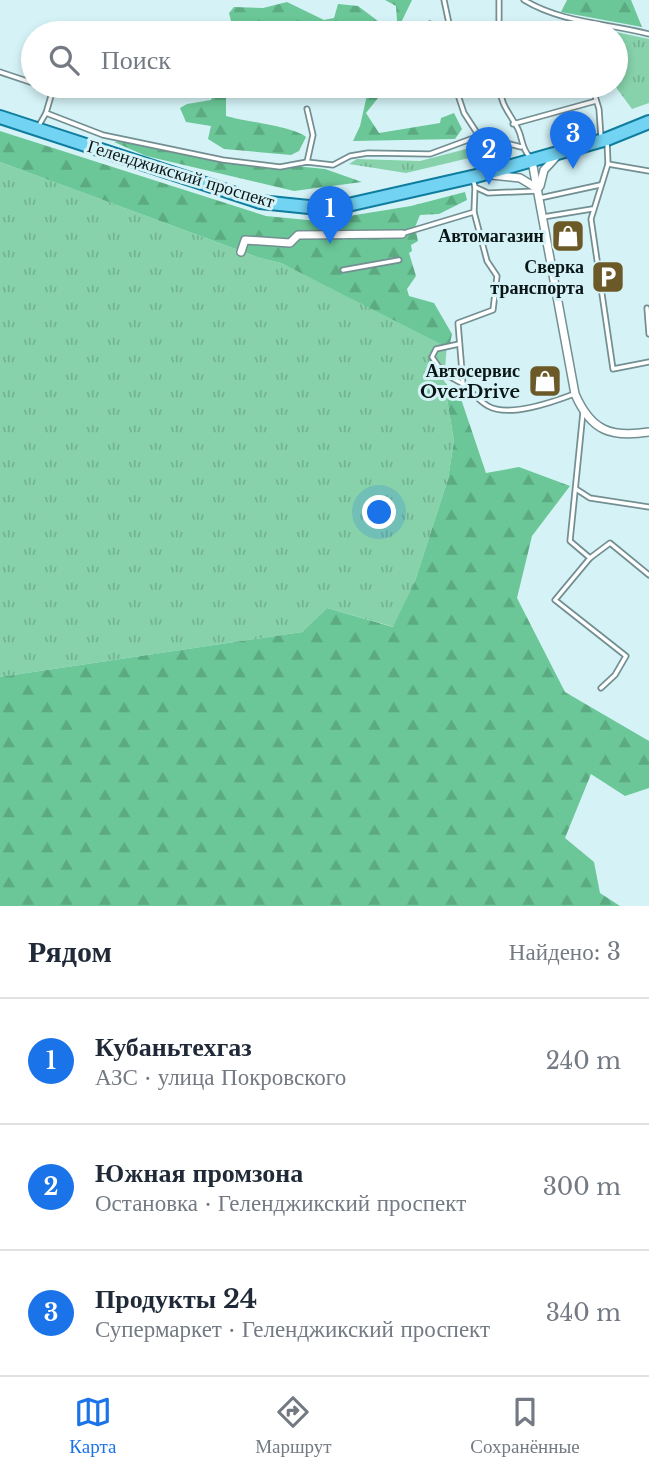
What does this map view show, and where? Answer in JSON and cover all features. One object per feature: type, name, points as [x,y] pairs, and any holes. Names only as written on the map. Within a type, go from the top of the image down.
[{"type":"main road","name":"Геленджикский проспект","points":[[0,117],[248,199],[288,206],[348,205],[474,180],[604,140],[649,120]]},
{"type":"main road","points":[[604,140],[649,130]]},
{"type":"street","points":[[539,194],[544,170],[563,152]]},
{"type":"street","points":[[532,160],[575,394],[583,411],[601,428],[621,436],[649,432]]},
{"type":"street","points":[[474,180],[520,178],[530,181],[539,194]]},
{"type":"street","points":[[240,252],[245,240],[290,243],[298,235],[402,234]]},
{"type":"lane","points":[[444,0],[448,21]]},
{"type":"lane","points":[[499,0],[499,21]]},
{"type":"lane","points":[[524,0],[547,12],[579,21]]},
{"type":"lane","points":[[628,30],[649,34]]},
{"type":"lane","points":[[0,72],[21,79]]},
{"type":"lane","points":[[37,128],[46,113],[50,98]]},
{"type":"lane","points":[[458,98],[479,136]]},
{"type":"lane","points":[[502,98],[503,106],[518,130],[521,147],[532,160]]},
{"type":"lane","points":[[596,98],[608,163],[592,209],[613,369],[649,362]]},
{"type":"lane","points":[[513,124],[597,101]]},
{"type":"lane","points":[[307,109],[313,135],[307,162]]},
{"type":"lane","points":[[46,113],[103,135],[223,160],[280,167],[307,162],[333,165],[350,156],[368,153],[430,154],[479,136],[521,147]]},
{"type":"lane","points":[[608,163],[649,171]]},
{"type":"lane","points":[[474,180],[488,193],[539,194],[600,185]]},
{"type":"lane","points":[[463,384],[458,323],[493,310],[497,276],[487,261],[474,212],[474,180]]},
{"type":"lane","points":[[543,217],[592,209]]},
{"type":"lane","points":[[402,234],[474,212]]},
{"type":"lane","points":[[343,270],[399,260]]},
{"type":"lane","points":[[647,308],[649,334]]},
{"type":"lane","points":[[459,344],[436,349],[432,357],[443,373],[463,384],[488,407],[502,410],[540,406],[575,394]]},
{"type":"lane","points":[[583,411],[570,541],[590,558]]},
{"type":"lane","points":[[576,489],[590,498],[649,506]]},
{"type":"lane","points":[[601,688],[615,675],[626,656],[555,600],[590,558],[610,543],[649,575]]},
{"type":"green space","points":[[385,0],[412,0],[402,21],[397,21],[396,6]]},
{"type":"green space","points":[[567,0],[631,0],[642,27],[628,24],[628,21],[610,21],[561,12]]},
{"type":"green space","points":[[287,2],[324,20],[334,18],[338,4],[358,6],[378,21],[231,21],[229,13],[234,7],[263,8]]},
{"type":"green space","points":[[628,35],[649,39],[649,103],[632,109],[624,98],[628,98]]},
{"type":"green space","points":[[226,98],[226,116],[280,127],[306,137],[299,151],[291,155],[224,149],[208,139],[211,126],[186,122],[180,108],[187,104]]},
{"type":"green space","points":[[366,98],[378,98],[366,113],[379,133],[440,123],[441,118],[454,113],[462,129],[455,139],[353,141],[360,126]]},
{"type":"green space","points":[[0,131],[266,216],[318,221],[411,206],[465,192],[467,200],[439,214],[420,215],[415,227],[418,241],[411,245],[412,251],[409,253],[416,276],[407,289],[409,296],[434,303],[452,334],[449,348],[281,263],[260,258],[0,162]]},
{"type":"green space","points":[[131,140],[205,157],[325,169],[362,182],[294,191],[146,156],[114,142]]},
{"type":"green space","points":[[489,143],[497,147],[486,154],[406,173],[349,164],[357,159],[420,161]]},
{"type":"green space","points":[[0,162],[260,258],[281,263],[447,344],[444,381],[454,441],[448,479],[415,581],[394,627],[327,608],[302,632],[0,677]]},
{"type":"green space","points":[[444,381],[451,390],[458,390],[486,473],[519,467],[570,486],[532,536],[517,598],[565,692],[649,741],[649,788],[625,796],[591,774],[565,838],[594,862],[600,893],[620,906],[0,906],[0,677],[302,632],[327,608],[393,627],[415,581],[448,479],[454,441]]},
{"type":"place","name":"Продукты 24","points":[[573,169]]},
{"type":"place","name":"Южная промзона","points":[[489,185]]},
{"type":"place","name":"Автомагазин","points":[[568,236]]},
{"type":"place","name":"Кубаньтехгаз","points":[[330,244]]},
{"type":"place","name":"Сверка транспорта","points":[[608,277]]},
{"type":"place","name":"Автосервис OverDrive","points":[[545,381]]}]
